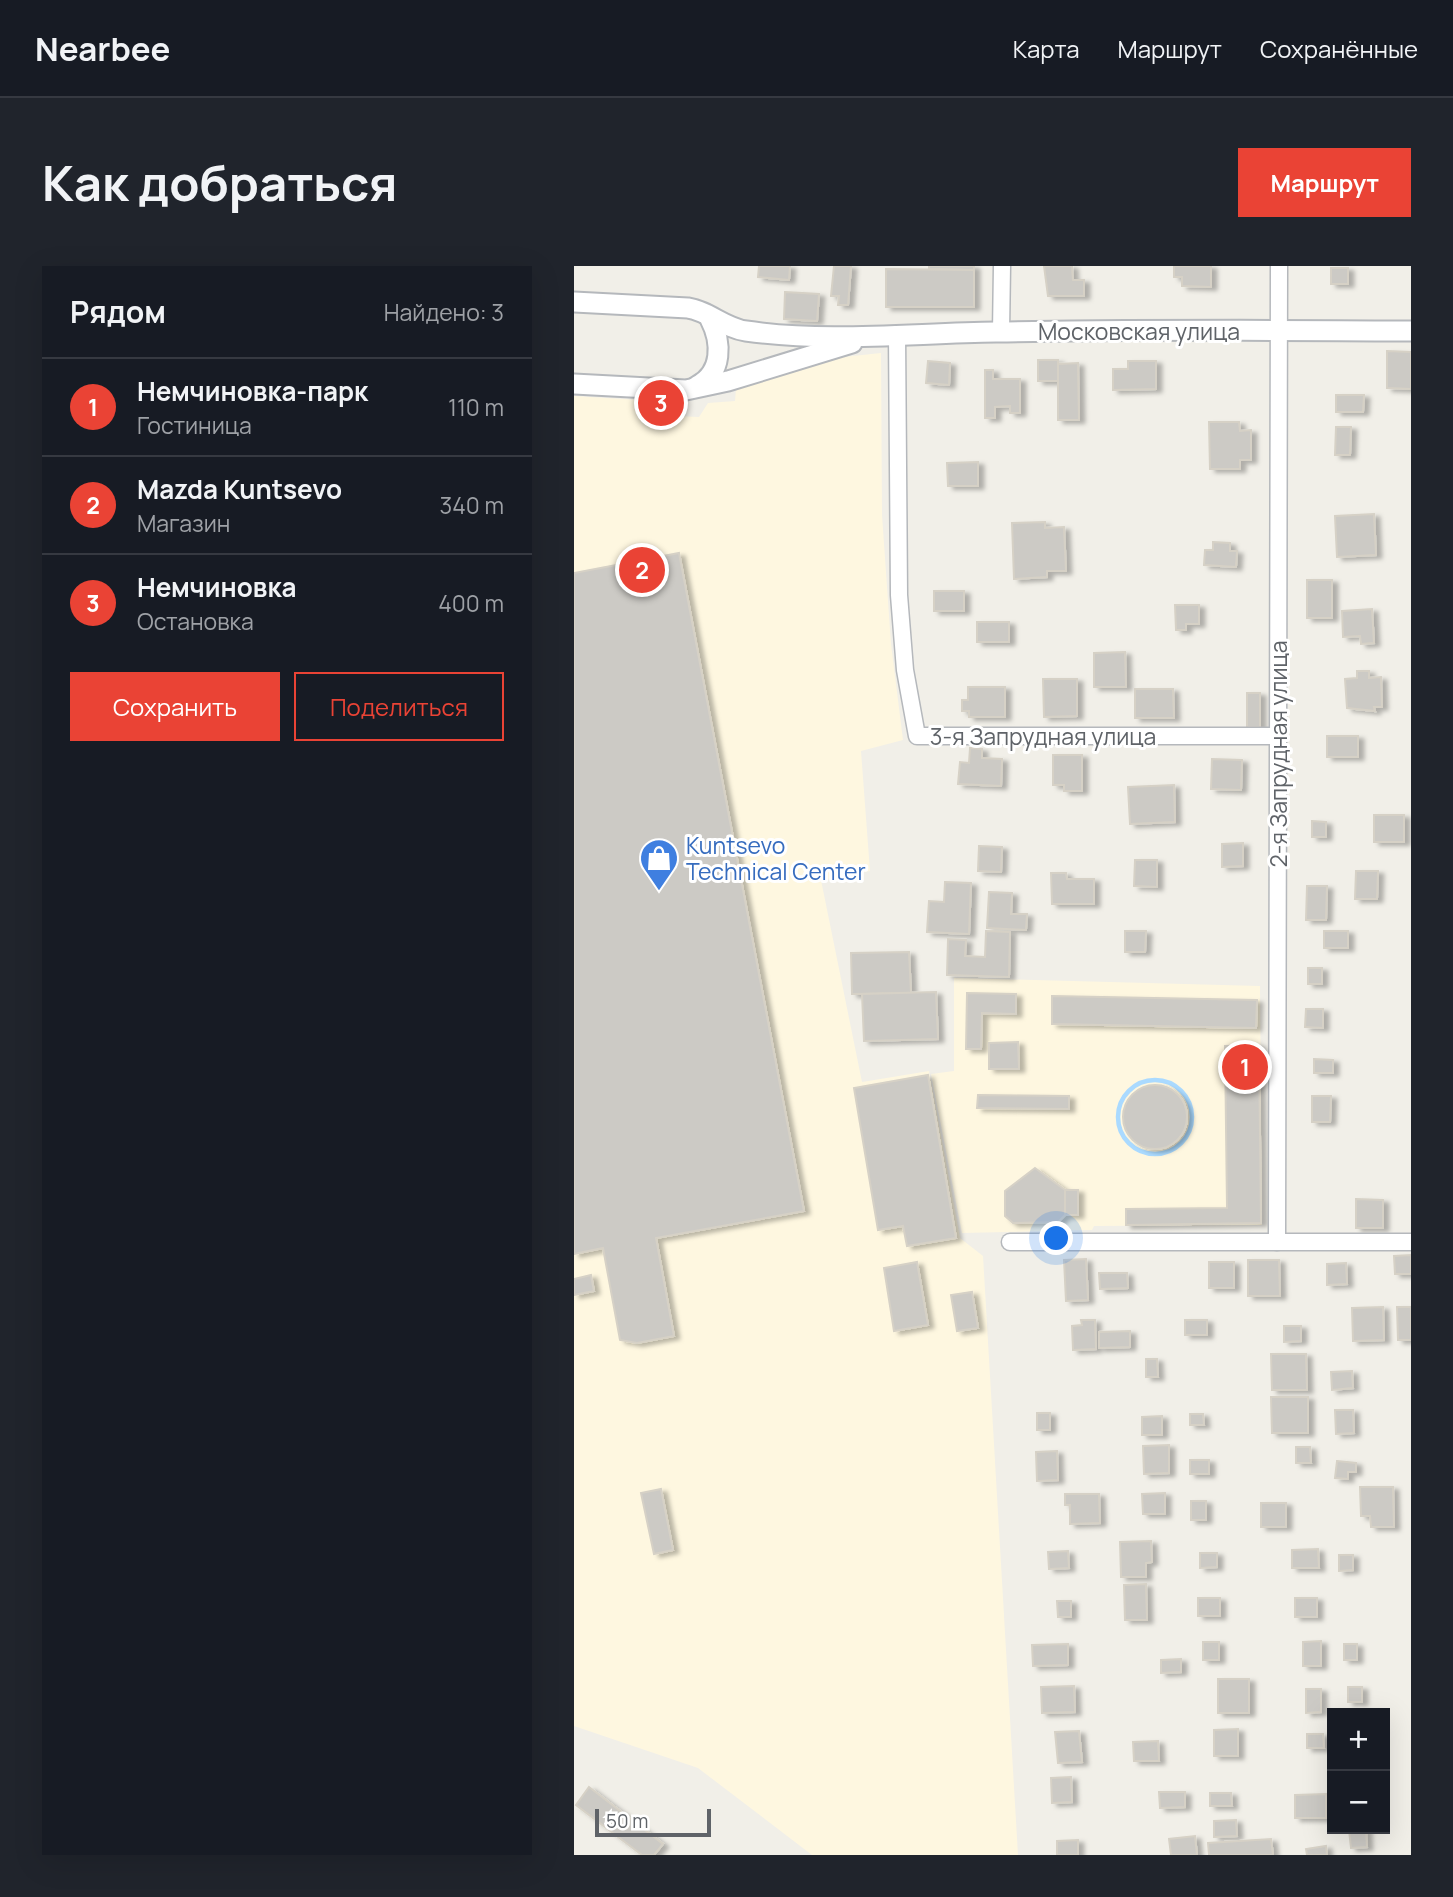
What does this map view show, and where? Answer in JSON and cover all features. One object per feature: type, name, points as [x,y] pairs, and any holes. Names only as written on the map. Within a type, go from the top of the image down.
[{"type":"street","points":[[1001,332],[1002,266]]},
{"type":"street","name":"2-я Запрудная улица","points":[[1277,1242],[1279,266]]},
{"type":"street","name":"Московская улица","points":[[574,302],[688,308],[704,313],[710,319],[746,331],[866,339]]},
{"type":"street","points":[[693,388],[711,377],[716,367],[718,343],[710,319]]},
{"type":"street","name":"Московская улица","points":[[574,384],[693,388],[728,381],[866,339],[897,334],[1411,331]]},
{"type":"street","name":"3-я Запрудная улица","points":[[897,334],[899,595],[905,670],[917,736],[1278,736]]},
{"type":"street","points":[[1010,1242],[1411,1242]]},
{"type":"shaded area","points":[[881,353],[882,515],[891,644],[903,740],[861,751],[870,871],[821,880],[862,1082],[929,1071],[960,1238],[983,1256],[1018,1855],[812,1855],[698,1768],[574,1726],[574,396],[671,402],[676,416],[699,417],[708,403],[735,401],[736,389],[834,358]]},
{"type":"shaded area","points":[[954,978],[1260,986],[1262,1225],[1094,1226],[1092,1230],[962,1233],[931,1074],[954,1071]]},
{"type":"building","points":[[759,266],[790,266],[789,280],[758,277]]},
{"type":"building","points":[[834,266],[851,266],[848,305],[838,305],[839,296],[831,296]]},
{"type":"building","points":[[929,266],[974,266],[974,270],[929,269]]},
{"type":"building","points":[[1044,266],[1072,266],[1073,280],[1084,280],[1084,296],[1048,296]]},
{"type":"building","points":[[1174,266],[1211,266],[1211,287],[1182,286],[1182,277],[1174,277]]},
{"type":"building","points":[[1331,268],[1348,268],[1348,284],[1331,284]]},
{"type":"building","points":[[886,269],[974,270],[974,307],[886,307]]},
{"type":"building","points":[[785,292],[819,294],[817,321],[784,319]]},
{"type":"building","points":[[1387,351],[1411,352],[1411,389],[1387,388]]},
{"type":"building","points":[[1038,360],[1058,360],[1058,381],[1038,381]]},
{"type":"building","points":[[928,361],[950,363],[949,385],[926,383]]},
{"type":"building","points":[[1128,361],[1156,361],[1156,389],[1113,390],[1113,369],[1128,369]]},
{"type":"building","points":[[1078,363],[1079,420],[1058,420],[1058,364]]},
{"type":"building","points":[[985,370],[993,370],[993,379],[1020,379],[1020,413],[1010,413],[1010,406],[995,407],[995,418],[985,418]]},
{"type":"building","points":[[1336,395],[1364,395],[1363,412],[1336,412]]},
{"type":"building","points":[[1209,422],[1239,422],[1240,431],[1251,430],[1251,460],[1240,460],[1240,469],[1210,469]]},
{"type":"building","points":[[1336,427],[1351,427],[1350,455],[1335,455]]},
{"type":"building","points":[[978,462],[978,486],[948,486],[947,463]]},
{"type":"building","points":[[1374,514],[1376,555],[1337,557],[1335,516]]},
{"type":"building","points":[[1045,522],[1045,528],[1064,527],[1066,571],[1047,571],[1047,577],[1014,579],[1012,523]]},
{"type":"building","points":[[1213,542],[1230,543],[1230,551],[1237,551],[1236,567],[1204,565],[1205,550],[1213,550]]},
{"type":"building","name":"Kuntsevo Technical Center","points":[[679,553],[804,1211],[656,1238],[674,1336],[637,1343],[620,1340],[603,1248],[574,1254],[574,573]]},
{"type":"building","points":[[1307,580],[1332,580],[1332,618],[1307,618]]},
{"type":"building","points":[[934,591],[964,591],[964,611],[934,611]]},
{"type":"building","points":[[1175,605],[1199,605],[1199,624],[1186,624],[1186,630],[1176,630]]},
{"type":"building","points":[[1372,609],[1374,643],[1361,644],[1360,636],[1343,637],[1342,611]]},
{"type":"building","points":[[977,622],[1009,622],[1009,642],[977,642]]},
{"type":"building","points":[[1125,652],[1126,687],[1094,687],[1094,653]]},
{"type":"building","points":[[1357,671],[1369,671],[1369,678],[1381,677],[1382,707],[1374,707],[1375,711],[1347,708],[1345,679],[1357,678]]},
{"type":"building","points":[[1043,679],[1077,679],[1077,716],[1044,717]]},
{"type":"building","points":[[968,687],[1005,687],[1005,717],[969,717],[969,711],[962,711],[962,700],[968,700]]},
{"type":"building","points":[[1135,689],[1173,689],[1174,718],[1135,718]]},
{"type":"building","points":[[1247,693],[1260,693],[1260,727],[1247,727]]},
{"type":"building","points":[[1327,736],[1358,736],[1358,757],[1327,757]]},
{"type":"building","points":[[970,748],[982,749],[982,758],[1002,759],[1001,786],[958,784],[960,762],[969,763]]},
{"type":"building","points":[[1053,755],[1082,755],[1082,791],[1064,791],[1064,785],[1053,785]]},
{"type":"building","points":[[1212,759],[1242,760],[1241,790],[1211,789]]},
{"type":"building","points":[[1174,785],[1175,822],[1130,824],[1128,787]]},
{"type":"building","points":[[1374,815],[1404,815],[1404,842],[1374,842]]},
{"type":"building","points":[[1312,821],[1326,822],[1326,837],[1312,837]]},
{"type":"building","points":[[1243,843],[1243,866],[1222,867],[1222,844]]},
{"type":"building","points":[[979,846],[1002,847],[1001,872],[978,871]]},
{"type":"building","points":[[1135,860],[1157,860],[1157,887],[1134,886]]},
{"type":"building","points":[[1356,871],[1378,871],[1377,899],[1355,899]]},
{"type":"building","points":[[1051,873],[1066,873],[1067,879],[1094,879],[1094,904],[1052,904]]},
{"type":"building","points":[[945,882],[971,883],[969,934],[927,932],[929,901],[944,902]]},
{"type":"building","points":[[1307,886],[1327,886],[1326,920],[1306,920]]},
{"type":"building","points":[[989,892],[1012,893],[1011,914],[1027,914],[1026,930],[987,928]]},
{"type":"building","points":[[986,931],[1010,932],[1009,977],[947,975],[948,939],[966,940],[965,956],[985,957]]},
{"type":"building","points":[[1125,931],[1146,931],[1145,952],[1125,952]]},
{"type":"building","points":[[1324,931],[1348,931],[1348,948],[1324,948]]},
{"type":"building","points":[[909,952],[911,993],[852,994],[851,953]]},
{"type":"building","points":[[1308,968],[1322,968],[1322,984],[1308,984]]},
{"type":"building","points":[[936,992],[938,1039],[864,1041],[862,994]]},
{"type":"building","points":[[967,993],[1016,994],[1016,1014],[982,1013],[981,1049],[966,1049]]},
{"type":"building","points":[[1052,996],[1257,1000],[1256,1028],[1052,1024]]},
{"type":"building","points":[[1306,1009],[1323,1009],[1323,1028],[1305,1027]]},
{"type":"building","points":[[1018,1042],[1019,1069],[989,1069],[989,1043]]},
{"type":"building","points":[[1259,1045],[1261,1223],[1126,1225],[1126,1209],[1227,1208],[1225,1046]]},
{"type":"building","points":[[1314,1059],[1333,1060],[1333,1073],[1314,1073]]},
{"type":"building","points":[[928,1075],[956,1238],[907,1246],[903,1226],[878,1230],[854,1088]]},
{"type":"building","points":[[1155,1085],[1167,1087],[1178,1094],[1185,1105],[1185,1129],[1178,1140],[1167,1147],[1155,1149],[1143,1147],[1132,1140],[1125,1129],[1123,1117],[1125,1105],[1132,1094],[1143,1087]]},
{"type":"building","points":[[978,1095],[1069,1096],[1069,1109],[977,1108]]},
{"type":"building","points":[[1312,1096],[1331,1096],[1330,1122],[1312,1122]]},
{"type":"building","points":[[1035,1168],[1065,1190],[1065,1215],[1058,1222],[1013,1223],[1005,1216],[1005,1191]]},
{"type":"building","points":[[1065,1190],[1078,1190],[1078,1215],[1065,1215]]},
{"type":"building","points":[[1356,1199],[1383,1200],[1383,1228],[1356,1228]]},
{"type":"building","points":[[1411,1255],[1411,1274],[1395,1274],[1394,1256]]},
{"type":"building","points":[[1086,1259],[1088,1300],[1066,1301],[1064,1260]]},
{"type":"building","points":[[1248,1260],[1279,1260],[1280,1296],[1248,1296]]},
{"type":"building","points":[[917,1262],[928,1325],[894,1331],[884,1268]]},
{"type":"building","points":[[1209,1262],[1234,1262],[1234,1288],[1209,1288]]},
{"type":"building","points":[[1346,1263],[1347,1284],[1327,1285],[1327,1264]]},
{"type":"building","points":[[1099,1273],[1127,1273],[1128,1288],[1100,1289]]},
{"type":"building","points":[[591,1275],[594,1291],[574,1295],[574,1279]]},
{"type":"building","points":[[972,1292],[978,1328],[957,1331],[951,1295]]},
{"type":"building","points":[[1383,1307],[1384,1340],[1353,1341],[1352,1308]]},
{"type":"building","points":[[1397,1307],[1411,1307],[1411,1340],[1398,1340]]},
{"type":"building","points":[[1081,1320],[1095,1320],[1096,1349],[1073,1350],[1072,1326],[1082,1325]]},
{"type":"building","points":[[1185,1320],[1207,1320],[1207,1335],[1185,1335]]},
{"type":"building","points":[[1284,1326],[1301,1326],[1301,1341],[1284,1342]]},
{"type":"building","points":[[1130,1331],[1130,1347],[1099,1348],[1099,1332]]},
{"type":"building","points":[[1271,1354],[1306,1354],[1307,1390],[1272,1390]]},
{"type":"building","points":[[1146,1359],[1157,1359],[1158,1377],[1146,1377]]},
{"type":"building","points":[[1352,1371],[1353,1388],[1332,1390],[1331,1372]]},
{"type":"building","points":[[1271,1397],[1308,1397],[1308,1433],[1272,1433]]},
{"type":"building","points":[[1335,1410],[1353,1410],[1354,1433],[1336,1434]]},
{"type":"building","points":[[1037,1413],[1050,1413],[1050,1430],[1037,1430]]},
{"type":"building","points":[[1190,1414],[1203,1414],[1204,1425],[1190,1425]]},
{"type":"building","points":[[1162,1416],[1162,1435],[1142,1435],[1142,1417]]},
{"type":"building","points":[[1169,1445],[1169,1473],[1144,1474],[1143,1446]]},
{"type":"building","points":[[1296,1447],[1310,1447],[1311,1463],[1296,1463]]},
{"type":"building","points":[[1057,1451],[1058,1480],[1037,1481],[1036,1452]]},
{"type":"building","points":[[1190,1460],[1209,1460],[1209,1474],[1190,1474]]},
{"type":"building","points":[[1337,1461],[1356,1463],[1356,1472],[1348,1472],[1348,1479],[1335,1478]]},
{"type":"building","points":[[1360,1487],[1393,1487],[1394,1527],[1371,1527],[1370,1516],[1361,1516]]},
{"type":"building","points":[[661,1489],[673,1550],[654,1554],[641,1493]]},
{"type":"building","points":[[1165,1493],[1165,1514],[1143,1514],[1142,1494]]},
{"type":"building","points":[[1065,1494],[1099,1494],[1100,1523],[1070,1524],[1070,1505],[1065,1505]]},
{"type":"building","points":[[1191,1501],[1206,1501],[1206,1520],[1191,1520]]},
{"type":"building","points":[[1261,1503],[1286,1503],[1286,1527],[1261,1527]]},
{"type":"building","points":[[1151,1541],[1152,1562],[1146,1563],[1146,1577],[1121,1577],[1120,1542]]},
{"type":"building","points":[[1318,1549],[1319,1568],[1292,1568],[1292,1550]]},
{"type":"building","points":[[1068,1551],[1069,1568],[1049,1569],[1048,1552]]},
{"type":"building","points":[[1200,1553],[1217,1553],[1217,1567],[1200,1568]]},
{"type":"building","points":[[1339,1555],[1353,1555],[1353,1570],[1339,1571]]},
{"type":"building","points":[[1146,1584],[1147,1620],[1125,1620],[1124,1585]]},
{"type":"building","points":[[1198,1598],[1220,1598],[1220,1616],[1198,1616]]},
{"type":"building","points":[[1295,1598],[1317,1598],[1317,1617],[1295,1617]]},
{"type":"building","points":[[1057,1601],[1071,1601],[1071,1617],[1058,1617]]},
{"type":"building","points":[[1321,1641],[1321,1666],[1303,1666],[1303,1642]]},
{"type":"building","points":[[1203,1642],[1219,1642],[1219,1660],[1203,1660]]},
{"type":"building","points":[[1068,1644],[1068,1665],[1033,1666],[1032,1645]]},
{"type":"building","points":[[1344,1644],[1357,1644],[1357,1660],[1344,1660]]},
{"type":"building","points":[[1181,1659],[1181,1672],[1161,1673],[1161,1660]]},
{"type":"building","points":[[1218,1679],[1249,1679],[1249,1713],[1218,1713]]},
{"type":"building","points":[[1074,1686],[1075,1712],[1042,1713],[1041,1687]]},
{"type":"building","points":[[1348,1687],[1362,1687],[1362,1702],[1348,1702]]},
{"type":"building","points":[[1306,1689],[1321,1689],[1321,1712],[1306,1713]]},
{"type":"building","points":[[1238,1729],[1238,1756],[1214,1756],[1214,1730]]},
{"type":"building","points":[[1079,1731],[1082,1762],[1058,1763],[1055,1732]]},
{"type":"building","points":[[1307,1734],[1323,1734],[1324,1748],[1307,1748]]},
{"type":"building","points":[[1158,1741],[1159,1761],[1134,1761],[1133,1742]]},
{"type":"building","points":[[1071,1777],[1072,1802],[1052,1803],[1051,1778]]},
{"type":"building","points":[[589,1787],[663,1844],[654,1855],[642,1855],[576,1805]]},
{"type":"building","points":[[1159,1792],[1185,1792],[1185,1807],[1160,1808]]},
{"type":"building","points":[[1210,1793],[1231,1793],[1232,1806],[1210,1806]]},
{"type":"building","points":[[1326,1794],[1326,1818],[1295,1818],[1295,1795]]},
{"type":"building","points":[[1236,1820],[1237,1836],[1214,1837],[1214,1821]]},
{"type":"building","points":[[1349,1834],[1366,1834],[1367,1847],[1351,1848]]},
{"type":"building","points":[[1195,1836],[1197,1855],[1171,1855],[1169,1839]]},
{"type":"building","points":[[1271,1839],[1273,1855],[1209,1855],[1208,1843]]},
{"type":"building","points":[[1078,1840],[1078,1855],[1057,1855],[1057,1841]]},
{"type":"building","points":[[1326,1846],[1327,1855],[1307,1855],[1306,1849]]},
{"type":"waterway","points":[[1155,1080],[1176,1086],[1186,1096],[1192,1117],[1186,1138],[1176,1148],[1155,1154],[1134,1148],[1124,1138],[1118,1117],[1124,1096],[1134,1086],[1155,1080]]},
{"type":"place","name":"Немчиновка","points":[[661,403]]},
{"type":"place","name":"Mazda Kuntsevo","points":[[642,570]]},
{"type":"place","name":"Kuntsevo Technical Center","points":[[659,892]]},
{"type":"place","name":"Немчиновка-парк","points":[[1245,1067]]}]
